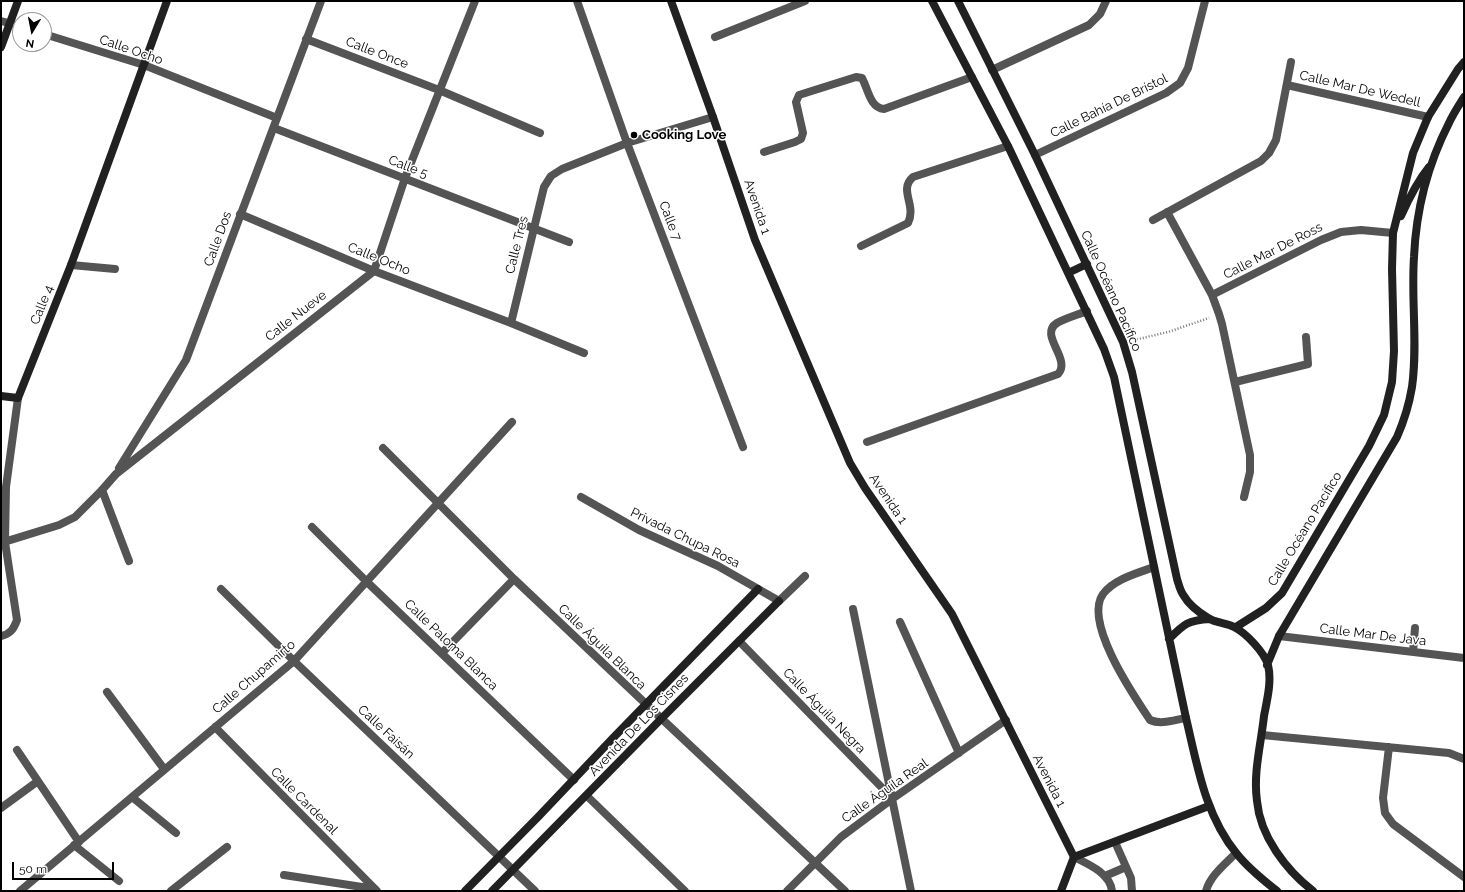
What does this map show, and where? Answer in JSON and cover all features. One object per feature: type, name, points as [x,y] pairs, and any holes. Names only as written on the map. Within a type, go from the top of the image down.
[{"type":"street","points":[[1,48],[18,1]]},
{"type":"street","name":"Calle 4","points":[[1,636],[13,630],[17,620],[3,542],[6,487],[18,398],[71,265],[167,1]]},
{"type":"street","name":"Calle Dos","points":[[116,474],[186,360],[321,1]]},
{"type":"street","points":[[374,271],[405,178],[475,1]]},
{"type":"street","name":"Calle 7","points":[[577,1],[627,143],[743,447]]},
{"type":"street","name":"Avenida 1","points":[[670,1],[713,117],[755,240],[850,463],[865,488],[952,614],[1074,856]]},
{"type":"street","points":[[715,37],[805,1]]},
{"type":"street","points":[[932,1],[1008,146],[1104,349],[1114,377],[1186,718],[1197,765],[1209,806],[1224,836],[1236,853],[1248,867],[1277,891]]},
{"type":"street","name":"Calle Océano Pacífico","points":[[958,1],[1035,155],[1123,342],[1132,372],[1176,579],[1184,597],[1195,609],[1210,619],[1236,627],[1249,638],[1261,652],[1267,665],[1269,680],[1256,775],[1256,801],[1270,841],[1282,860],[1297,877],[1314,891]]},
{"type":"street","points":[[992,70],[1088,25],[1100,14],[1106,1]]},
{"type":"street","name":"Calle Bahía De Brístol","points":[[1035,155],[1166,93],[1180,83],[1188,68],[1205,1]]},
{"type":"street","points":[[1,20],[10,23]]},
{"type":"street","name":"Calle Ocho","points":[[52,36],[144,65],[277,118]]},
{"type":"street","name":"Calle Once","points":[[306,39],[439,90],[540,133]]},
{"type":"street","name":"Calle Mar De Wedell","points":[[1153,220],[1261,161],[1265,157],[1276,140],[1291,62]]},
{"type":"street","name":"Calle Océano Pacífico","points":[[1236,627],[1266,608],[1282,593],[1369,446],[1384,415],[1392,382],[1394,351],[1392,269],[1393,233],[1413,153],[1428,117],[1464,62]]},
{"type":"street","points":[[764,152],[802,139],[803,133],[796,102],[799,95],[856,77],[862,78],[874,104],[879,108],[884,109],[972,77]]},
{"type":"street","name":"Calle Mar De Wedell","points":[[1287,84],[1428,117]]},
{"type":"street","name":"Calle Océano Pacífico","points":[[1267,665],[1279,636],[1397,437],[1406,416],[1412,387],[1414,354],[1414,259],[1415,236],[1419,212],[1431,164],[1449,123],[1464,97]]},
{"type":"street","points":[[627,143],[713,117]]},
{"type":"street","name":"Calle 5","points":[[274,128],[569,242]]},
{"type":"street","name":"Calle Tres","points":[[511,322],[544,187],[552,176],[562,169],[627,143]]},
{"type":"street","points":[[861,246],[908,223],[911,218],[911,211],[907,188],[908,182],[913,177],[1008,146]]},
{"type":"street","points":[[1393,233],[1410,194],[1431,164]]},
{"type":"street","points":[[1167,212],[1212,295],[1219,314],[1250,455],[1250,472],[1244,497]]},
{"type":"street","name":"Calle Ocho","points":[[240,214],[374,271],[511,322],[584,353]]},
{"type":"street","name":"Calle Mar De Ross","points":[[1212,295],[1321,240],[1341,232],[1361,230],[1393,233]]},
{"type":"street","points":[[1068,273],[1087,264]]},
{"type":"street","points":[[71,265],[115,269]]},
{"type":"street","name":"Calle Nueve","points":[[3,542],[59,525],[75,517],[116,474],[374,271]]},
{"type":"street","points":[[867,442],[1058,374],[1062,370],[1062,363],[1051,336],[1052,330],[1056,324],[1087,311]]},
{"type":"street","points":[[1235,382],[1308,364],[1306,337]]},
{"type":"street","points":[[1,396],[18,398]]},
{"type":"street","name":"Calle Chupamirto","points":[[20,891],[294,661],[437,502],[512,422]]},
{"type":"street","name":"Calle Águila Blanca","points":[[383,448],[514,579],[845,891]]},
{"type":"street","points":[[102,490],[129,562]]},
{"type":"street","name":"Privada Chupa Rosa","points":[[581,497],[639,530],[718,566],[779,601]]},
{"type":"street","name":"Calle Paloma Blanca","points":[[312,527],[366,581],[574,780]]},
{"type":"street","points":[[1154,567],[1114,584],[1103,594],[1098,610],[1101,630],[1124,679],[1150,720],[1155,722],[1166,722],[1186,718]]},
{"type":"street","name":"Avenida De Los Cisnes","points":[[492,891],[661,719],[805,576]]},
{"type":"street","points":[[442,653],[514,579]]},
{"type":"street","name":"Calle Faisán","points":[[221,589],[294,661],[535,891]]},
{"type":"street","name":"Avenida De Los Cisnes","points":[[465,891],[758,589]]},
{"type":"street","name":"Calle Águila Negra","points":[[853,609],[911,891]]},
{"type":"street","points":[[1169,639],[1187,623],[1210,619]]},
{"type":"street","points":[[900,622],[959,753]]},
{"type":"street","points":[[1412,652],[1415,628]]},
{"type":"street","name":"Calle Mar De Java","points":[[1279,636],[1464,658]]},
{"type":"street","name":"Calle Águila Negra","points":[[739,641],[892,799]]},
{"type":"street","points":[[107,692],[164,770]]},
{"type":"street","name":"Calle Águila Real","points":[[787,891],[840,837],[1006,720]]},
{"type":"street","name":"Calle Cardenal","points":[[215,727],[376,890]]},
{"type":"street","points":[[1262,735],[1449,753],[1464,759]]},
{"type":"street","points":[[1389,747],[1383,798],[1385,813],[1393,824],[1464,877]]},
{"type":"street","points":[[17,750],[38,781],[76,844],[120,881]]},
{"type":"street","points":[[1,808],[38,781]]},
{"type":"street","points":[[586,796],[685,891]]},
{"type":"street","points":[[132,797],[176,833]]},
{"type":"street","points":[[1074,856],[1209,806]]},
{"type":"street","points":[[1115,842],[1131,878],[1132,891]]},
{"type":"street","points":[[171,891],[227,847]]},
{"type":"street","points":[[1206,891],[1207,886],[1217,872],[1236,853]]},
{"type":"street","points":[[1074,856],[1105,876],[1112,885],[1112,891]]},
{"type":"street","points":[[1061,891],[1074,856]]},
{"type":"street","points":[[1105,876],[1126,867]]},
{"type":"street","points":[[284,875],[376,890]]},
{"type":"path","points":[[1123,342],[1168,332],[1219,314]]},
{"type":"place","name":"Cooking Love","points":[[634,135]]}]
